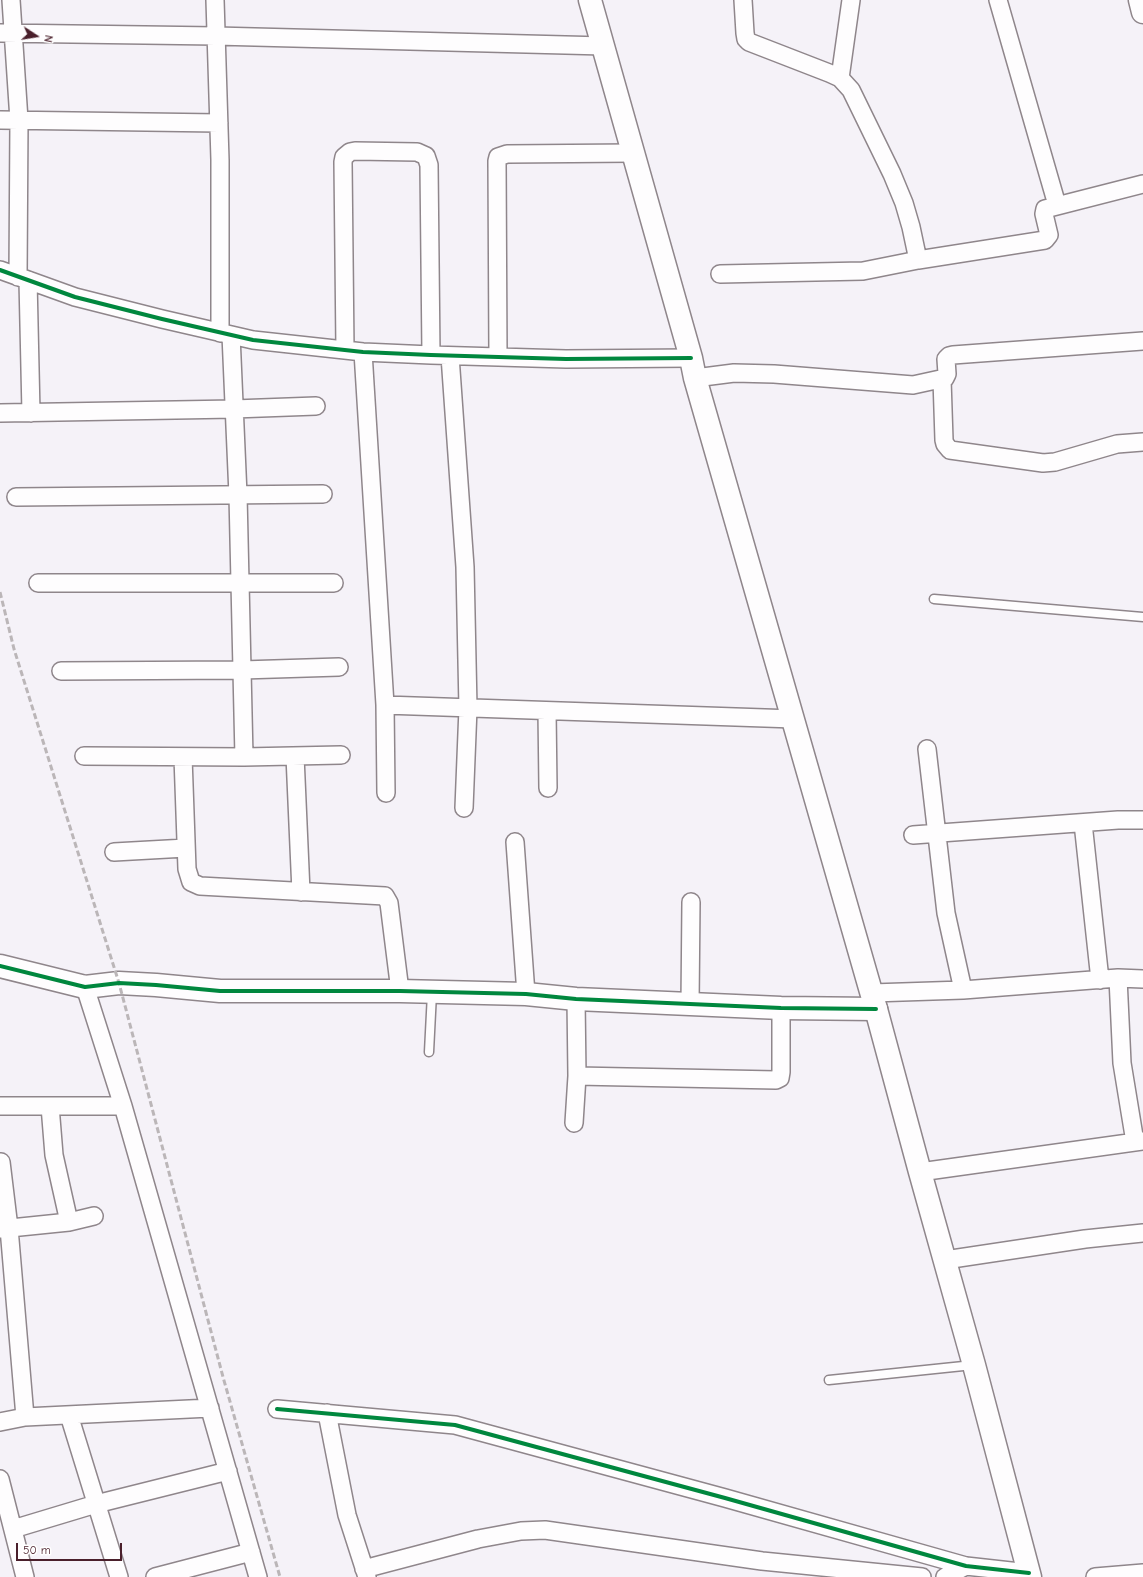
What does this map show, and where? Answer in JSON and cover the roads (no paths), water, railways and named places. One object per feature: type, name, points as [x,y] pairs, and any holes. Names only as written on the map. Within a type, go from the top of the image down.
[{"type":"main road","points":[[590,0],[693,368],[874,1001],[1030,1575]]},
{"type":"main road","points":[[1140,0],[1143,12]]},
{"type":"main road","points":[[0,966],[84,986],[119,983],[220,991],[400,991],[526,994],[576,998],[781,1008],[874,1001]]},
{"type":"street","points":[[11,0],[6,34],[19,120],[23,278],[31,412]]},
{"type":"street","points":[[215,0],[221,252],[225,334],[234,409],[238,495],[244,757]]},
{"type":"street","points":[[743,0],[745,33],[746,39],[749,42],[840,78],[849,87],[892,174],[904,203],[918,260]]},
{"type":"street","points":[[840,78],[851,0]]},
{"type":"street","points":[[998,0],[1057,206]]},
{"type":"street","points":[[6,34],[216,36],[604,46]]},
{"type":"street","points":[[0,120],[219,123]]},
{"type":"street","points":[[345,350],[344,157],[346,154],[355,151],[418,152],[426,156],[428,165],[431,355]]},
{"type":"street","points":[[498,357],[498,157],[507,154],[634,153]]},
{"type":"street","points":[[720,274],[863,271],[918,260],[1045,240],[1049,235],[1044,211],[1047,208],[1143,184]]},
{"type":"street","points":[[0,270],[76,297],[225,334],[253,340],[363,352],[566,359],[693,368],[734,373],[774,374],[909,385],[945,378],[947,374],[947,358],[953,355],[1143,341]]},
{"type":"street","points":[[363,352],[385,705],[386,793]]},
{"type":"street","points":[[450,356],[465,567],[468,708],[464,808]]},
{"type":"street","points":[[942,379],[944,440],[947,448],[950,450],[1027,462],[1055,462],[1117,444],[1143,442]]},
{"type":"street","points":[[0,413],[316,406]]},
{"type":"street","points":[[16,497],[323,494]]},
{"type":"street","points":[[38,583],[334,582]]},
{"type":"street","points":[[61,671],[242,670],[339,667]]},
{"type":"street","points":[[385,705],[794,719]]},
{"type":"street","points":[[547,711],[548,788]]},
{"type":"street","points":[[927,749],[946,913],[963,990]]},
{"type":"street","points":[[84,756],[244,757],[341,755]]},
{"type":"street","points":[[295,756],[301,892]]},
{"type":"street","points":[[183,757],[186,848],[188,874],[191,882],[200,886],[384,896],[389,904],[400,991]]},
{"type":"street","points":[[913,835],[937,835],[1083,823],[1143,820]]},
{"type":"street","points":[[1083,823],[1100,980]]},
{"type":"street","points":[[515,842],[526,994]]},
{"type":"street","points":[[114,852],[186,848]]},
{"type":"street","points":[[690,902],[690,1004]]},
{"type":"street","points":[[874,1001],[963,990],[1118,978],[1143,979]]},
{"type":"street","points":[[920,1172],[1139,1141],[1122,1063],[1118,978]]},
{"type":"street","points":[[84,986],[123,1106],[258,1577]]},
{"type":"street","points":[[574,1123],[577,1076],[576,998]]},
{"type":"street","points":[[577,1076],[776,1080],[780,1076],[781,1008]]},
{"type":"street","points":[[0,1106],[123,1106]]},
{"type":"street","points":[[50,1106],[54,1156],[69,1222]]},
{"type":"street","points":[[1,1162],[4,1228],[25,1417]]},
{"type":"street","points":[[4,1228],[69,1222],[94,1216]]},
{"type":"street","points":[[945,1260],[1085,1239],[1143,1233]]},
{"type":"street","points":[[0,1422],[25,1417],[210,1408]]},
{"type":"street","points":[[276,1409],[455,1425],[725,1498],[966,1566],[1030,1575]]},
{"type":"street","points":[[327,1413],[347,1515],[366,1573],[478,1539],[520,1531],[545,1530],[762,1561],[922,1577]]},
{"type":"street","points":[[69,1415],[119,1577]]},
{"type":"street","points":[[13,1530],[96,1504],[228,1470]]},
{"type":"street","points":[[0,1479],[25,1577]]},
{"type":"street","points":[[156,1577],[251,1552]]},
{"type":"street","points":[[945,1577],[966,1566]]},
{"type":"street","points":[[1095,1577],[1143,1573]]},
{"type":"lane","points":[[934,599],[1143,616]]},
{"type":"lane","points":[[429,1052],[432,992]]},
{"type":"lane","points":[[829,1380],[974,1365]]},
{"type":"railway","points":[[0,592],[14,649],[119,983],[223,1377],[280,1577]]}]
